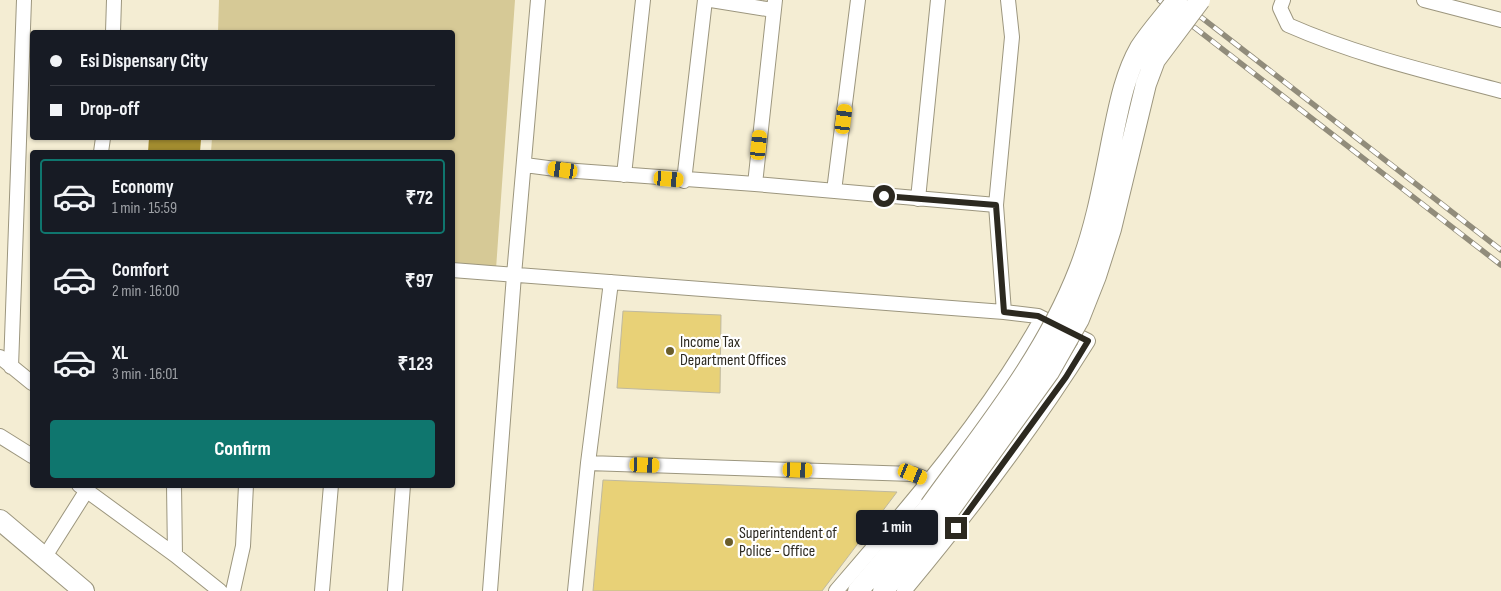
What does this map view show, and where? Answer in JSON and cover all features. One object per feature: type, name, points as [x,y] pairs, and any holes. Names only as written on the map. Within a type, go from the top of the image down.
[{"type":"main road","points":[[883,591],[1035,360],[1062,311],[1080,269],[1095,223],[1120,103],[1129,75],[1140,49],[1177,0]]},
{"type":"main road","points":[[858,591],[936,513],[1049,372],[1079,318],[1096,276],[1111,229],[1146,84],[1155,60],[1200,0]]},
{"type":"main road","points":[[0,520],[84,591]]},
{"type":"street","points":[[11,367],[24,0]]},
{"type":"street","points":[[113,30],[114,0]]},
{"type":"street","points":[[490,591],[514,274],[538,0]]},
{"type":"street","points":[[624,175],[643,0]]},
{"type":"street","points":[[684,180],[705,0]]},
{"type":"street","points":[[711,0],[774,5],[755,184]]},
{"type":"street","points":[[834,191],[858,0]]},
{"type":"street","points":[[918,198],[938,0]]},
{"type":"street","points":[[1004,312],[996,205],[1012,36],[1008,0]]},
{"type":"street","points":[[1283,0],[1280,8],[1288,25],[1324,41],[1385,61],[1501,91]]},
{"type":"street","points":[[1424,0],[1501,20]]},
{"type":"street","points":[[525,165],[624,175],[755,184],[996,205]]},
{"type":"street","points":[[455,270],[1004,312],[1042,318],[1088,341],[1066,377],[956,528],[904,591]]},
{"type":"street","points":[[575,591],[588,463],[611,282]]},
{"type":"street","points":[[836,591],[931,481],[1023,352],[1042,318]]},
{"type":"street","points":[[0,357],[30,381]]},
{"type":"street","points":[[0,436],[30,455]]},
{"type":"street","points":[[588,463],[913,474],[931,481]]},
{"type":"street","points":[[44,558],[84,488]]},
{"type":"street","points":[[86,488],[220,591]]},
{"type":"street","points":[[174,488],[175,555]]},
{"type":"street","points":[[233,591],[243,546],[246,488]]},
{"type":"street","points":[[322,591],[331,488]]},
{"type":"street","points":[[395,591],[403,488]]},
{"type":"shaded area","points":[[219,0],[515,0],[496,269],[455,266],[455,150],[211,150],[212,140],[455,140],[455,30],[218,30]]},
{"type":"shaded area","points":[[149,140],[201,140],[200,150],[148,150]]},
{"type":"building","name":"Income Tax Department Offices","points":[[623,311],[721,315],[720,393],[617,388]]},
{"type":"building","name":"Superintendent of Police - Office","points":[[603,480],[897,492],[822,591],[593,591]]},
{"type":"railway","points":[[1159,0],[1501,265]]},
{"type":"railway","points":[[1179,0],[1501,250]]},
{"type":"place","name":"Income Tax Department Offices","points":[[670,351]]},
{"type":"place","name":"Superintendent of Police - Office","points":[[729,542]]},
{"type":"route","points":[[884,196],[996,205],[1000,283],[1004,312],[1038,316],[1088,341],[1066,377],[956,528]]}]
